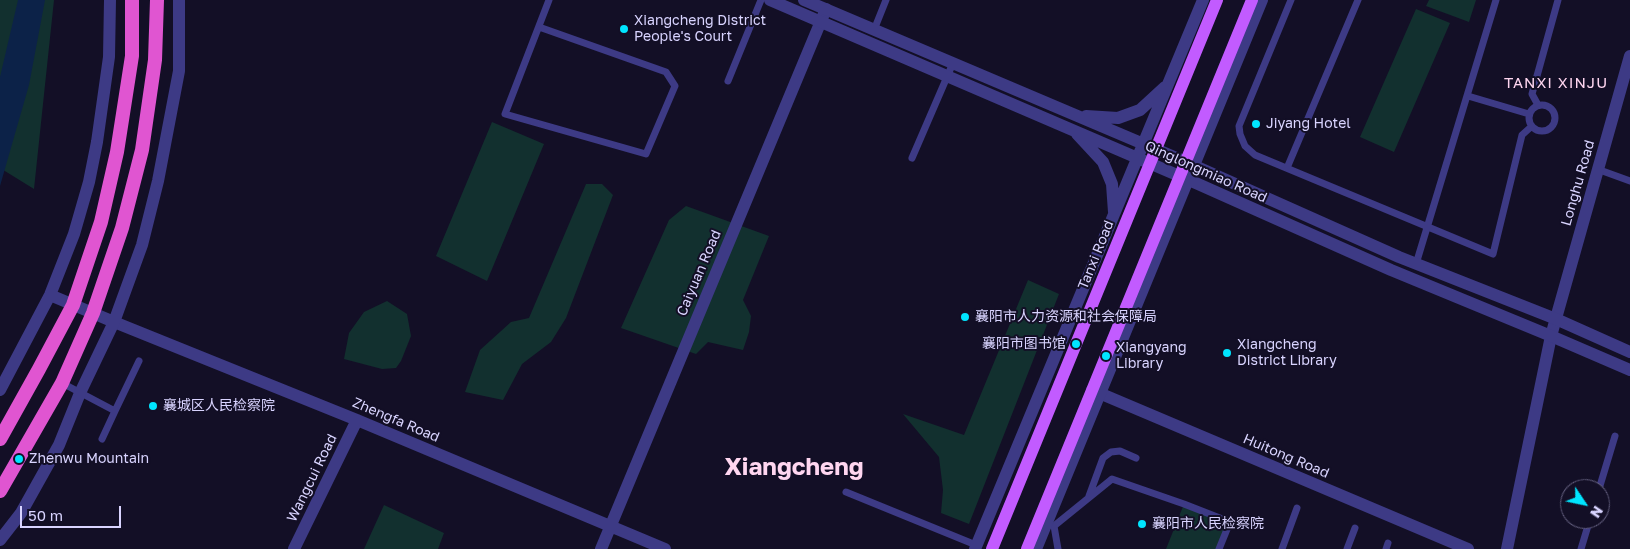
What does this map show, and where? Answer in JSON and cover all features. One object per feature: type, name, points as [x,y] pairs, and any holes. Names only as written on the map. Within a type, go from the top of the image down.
[{"type":"highway","points":[[0,439],[72,304],[101,222],[117,152],[132,56],[132,0]]},
{"type":"highway","points":[[0,491],[62,383],[93,313],[122,228],[142,150],[155,60],[156,0]]},
{"type":"main road","name":"Tanxi Road","points":[[992,549],[1144,161],[1217,0]]},
{"type":"main road","points":[[1027,549],[1047,524],[1096,392],[1190,164],[1252,0]]},
{"type":"street","points":[[0,390],[50,295],[74,234],[89,182],[97,142],[109,58],[110,0]]},
{"type":"street","points":[[0,540],[21,513],[59,446],[80,393],[114,322],[142,246],[158,181],[179,71],[179,0]]},
{"type":"street","name":"Qinglongmiao Road","points":[[770,0],[1184,178],[1392,270],[1630,370]]},
{"type":"street","name":"Qinglongmiao Road","points":[[804,0],[1190,164],[1416,264],[1556,319],[1630,352]]},
{"type":"street","points":[[1150,147],[1169,83],[1203,0]]},
{"type":"street","points":[[1190,164],[1262,0]]},
{"type":"street","name":"Caiyuan Road","points":[[601,549],[826,9]]},
{"type":"street","name":"Longhu Road","points":[[1507,549],[1551,336],[1630,56]]},
{"type":"street","points":[[1077,116],[1118,118],[1140,110],[1169,83]]},
{"type":"street","points":[[1074,131],[1103,162],[1112,184],[1114,216]]},
{"type":"street","points":[[976,547],[1114,216],[1144,161]]},
{"type":"street","name":"Zhengfa Road","points":[[50,295],[357,420],[665,549]]},
{"type":"street","name":"Huitong Road","points":[[1096,392],[1468,549]]},
{"type":"street","name":"Wangcui Road","points":[[294,549],[357,420]]},
{"type":"street","points":[[1036,549],[1047,524]]},
{"type":"lane","points":[[538,27],[666,72],[675,86],[646,154],[505,114],[538,27],[549,0]]},
{"type":"lane","points":[[728,81],[761,0]]},
{"type":"lane","points":[[874,30],[886,0]]},
{"type":"lane","points":[[1291,0],[1239,126],[1245,146],[1255,155],[1494,254],[1522,135],[1532,126]]},
{"type":"lane","points":[[1287,168],[1358,0]]},
{"type":"lane","points":[[1416,264],[1496,0]]},
{"type":"lane","points":[[1538,105],[1532,94],[1558,0]]},
{"type":"lane","points":[[912,158],[954,63]]},
{"type":"lane","points":[[1468,96],[1529,114]]},
{"type":"lane","points":[[1547,105],[1554,111],[1555,119],[1552,127],[1540,131],[1532,126],[1529,114],[1534,107],[1547,105]]},
{"type":"lane","points":[[1597,169],[1630,181]]},
{"type":"lane","points":[[102,439],[139,361]]},
{"type":"lane","points":[[62,383],[116,411]]},
{"type":"lane","points":[[1602,479],[1615,436]]},
{"type":"lane","points":[[1089,498],[1103,458],[1111,452],[1120,451],[1136,458]]},
{"type":"lane","points":[[1058,549],[1047,524],[1089,498],[1112,479],[1230,522],[1219,549]]},
{"type":"lane","points":[[846,492],[976,547]]},
{"type":"lane","points":[[1282,549],[1297,508]]},
{"type":"lane","points":[[1347,549],[1355,528]]},
{"type":"lane","points":[[1581,549],[1587,529]]},
{"type":"green space","points":[[0,0],[54,0],[34,189],[0,168]]},
{"type":"green space","points":[[1429,0],[1476,0],[1469,22],[1426,6]]},
{"type":"green space","points":[[1416,9],[1450,23],[1394,152],[1360,137]]},
{"type":"green space","points":[[492,122],[544,144],[487,281],[436,256]]},
{"type":"green space","points":[[586,184],[602,184],[613,195],[566,318],[551,342],[522,364],[503,400],[465,392],[480,350],[511,322],[529,318]]},
{"type":"green space","points":[[686,206],[769,236],[743,300],[751,316],[749,332],[743,350],[708,342],[696,354],[621,328],[669,220]]},
{"type":"green space","points":[[1028,280],[1059,294],[969,524],[941,513],[943,490],[939,457],[903,414],[964,435]]},
{"type":"green space","points":[[387,301],[407,314],[411,336],[401,361],[396,368],[382,369],[344,359],[349,333],[364,312]]},
{"type":"green space","points":[[1184,504],[1230,522],[1219,549],[1166,549]]},
{"type":"green space","points":[[384,505],[444,533],[438,549],[364,549]]},
{"type":"water","points":[[18,0],[45,0],[29,85],[0,186],[0,77]]},
{"type":"place","name":"Xiangcheng District People's Court","points":[[624,29]]},
{"type":"place","name":"Jiyang Hotel","points":[[1256,124]]},
{"type":"place","name":"襄阳市人力资源和社会保障局","points":[[965,317]]},
{"type":"place","name":"襄阳市图书馆","points":[[1076,344]]},
{"type":"place","name":"Xiangcheng District Library","points":[[1227,353]]},
{"type":"place","name":"Xiangyang Library","points":[[1106,356]]},
{"type":"place","name":"襄城区人民检察院","points":[[153,406]]},
{"type":"place","name":"Zhenwu Mountain","points":[[19,459]]},
{"type":"place","name":"襄阳市人民检察院","points":[[1142,524]]},
{"type":"district","name":"TANXI XINJU","points":[[1556,83]]},
{"type":"district","name":"Xiangcheng","points":[[794,467]]}]
